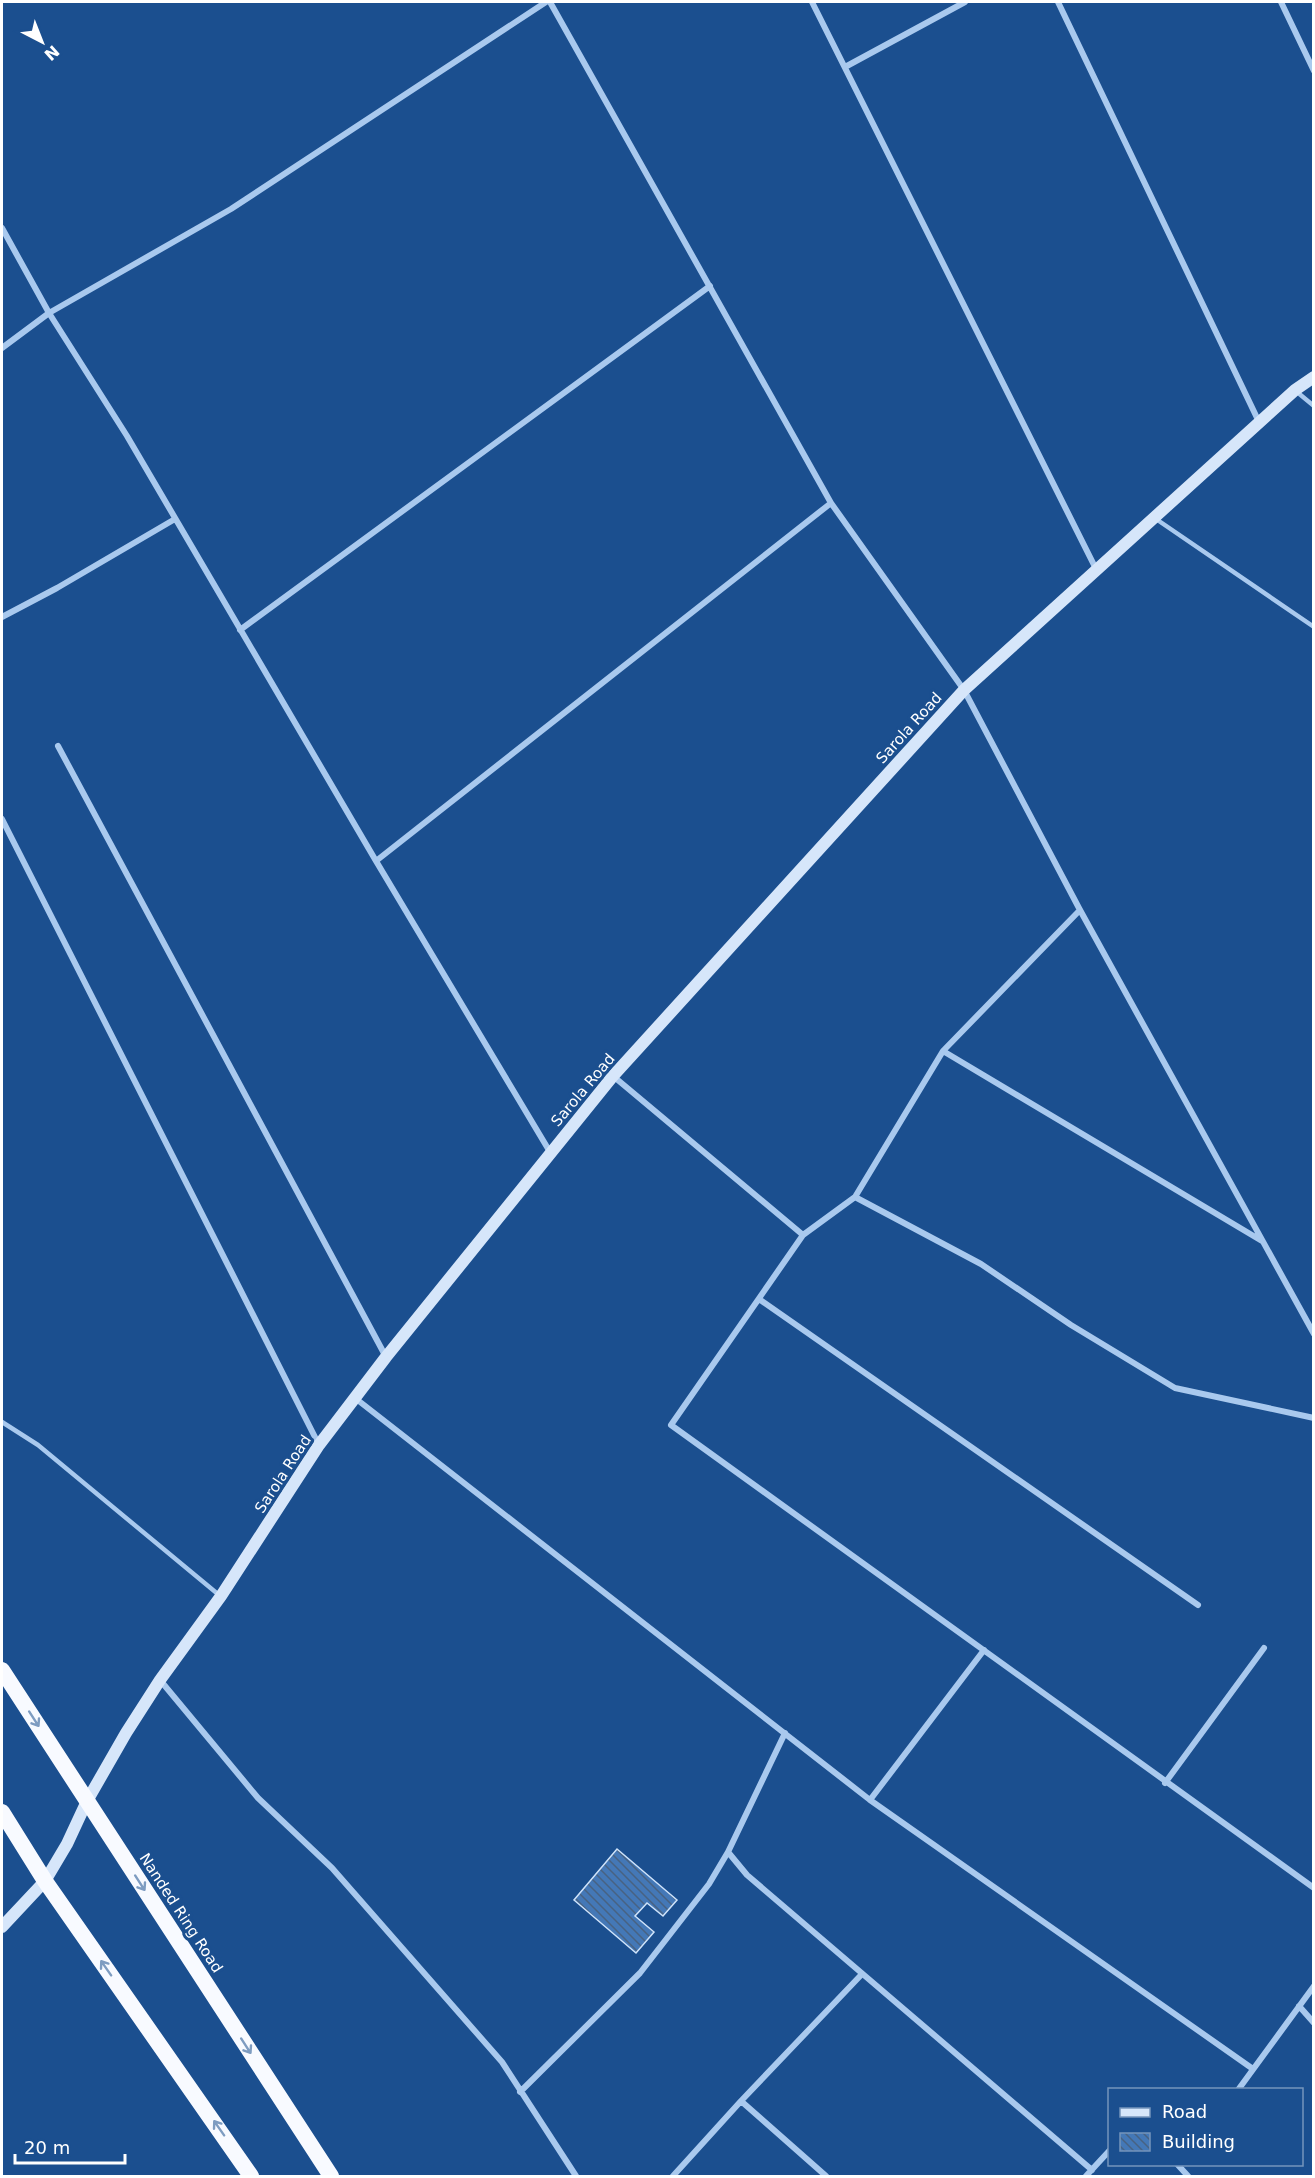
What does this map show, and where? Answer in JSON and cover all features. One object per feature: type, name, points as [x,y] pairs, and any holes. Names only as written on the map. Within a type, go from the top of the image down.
[{"type":"highway","name":"Nanded Ring Road","points":[[2,1670],[330,2176]]},
{"type":"highway","points":[[2,1812],[45,1881],[251,2176]]},
{"type":"main road","name":"Sarola Road","points":[[2,1928],[45,1881],[126,1733],[160,1680],[221,1596],[319,1445],[386,1357],[613,1076],[964,690],[1259,422],[1295,390],[1314,377]]},
{"type":"street","points":[[2,348],[49,313],[231,209],[548,2],[831,504],[964,690],[1080,910],[1314,1334]]},
{"type":"street","points":[[812,2],[1096,570]]},
{"type":"street","points":[[845,67],[965,2]]},
{"type":"street","points":[[1058,2],[1259,422]]},
{"type":"street","points":[[1281,2],[1314,71]]},
{"type":"street","points":[[2,228],[49,313],[127,436],[550,1152]]},
{"type":"street","points":[[240,630],[710,286]]},
{"type":"street","points":[[376,861],[831,504]]},
{"type":"street","points":[[2,617],[57,588],[175,519]]},
{"type":"street","points":[[58,746],[386,1357]]},
{"type":"street","points":[[2,819],[319,1445]]},
{"type":"street","points":[[1080,910],[943,1051],[855,1197],[803,1235],[671,1425],[1165,1783],[1314,1888]]},
{"type":"street","points":[[943,1051],[1263,1242]]},
{"type":"street","points":[[613,1076],[803,1235]]},
{"type":"street","points":[[855,1197],[981,1264],[1071,1324],[1175,1388],[1314,1418]]},
{"type":"street","points":[[759,1299],[1198,1605]]},
{"type":"street","points":[[355,1398],[870,1800],[1253,2069]]},
{"type":"street","points":[[1165,1783],[1264,1648]]},
{"type":"street","points":[[870,1800],[984,1650]]},
{"type":"street","points":[[160,1680],[258,1798],[332,1868],[502,2062],[576,2176]]},
{"type":"street","points":[[520,2092],[640,1973],[709,1884],[728,1852],[785,1733]]},
{"type":"street","points":[[728,1852],[747,1875],[1092,2170]]},
{"type":"street","points":[[673,2176],[862,1974]]},
{"type":"street","points":[[1239,2088],[1314,1986]]},
{"type":"street","points":[[1299,2006],[1314,2023]]},
{"type":"street","points":[[741,2101],[826,2176]]},
{"type":"street","points":[[1086,2176],[1108,2152]]},
{"type":"street","points":[[1181,2166],[1188,2176]]},
{"type":"lane","points":[[1295,390],[1314,406]]},
{"type":"lane","points":[[1154,517],[1314,627]]},
{"type":"lane","points":[[2,1422],[38,1445],[221,1596]]},
{"type":"building","points":[[617,1849],[677,1900],[663,1916],[647,1903],[635,1916],[654,1932],[636,1953],[574,1900]]}]
